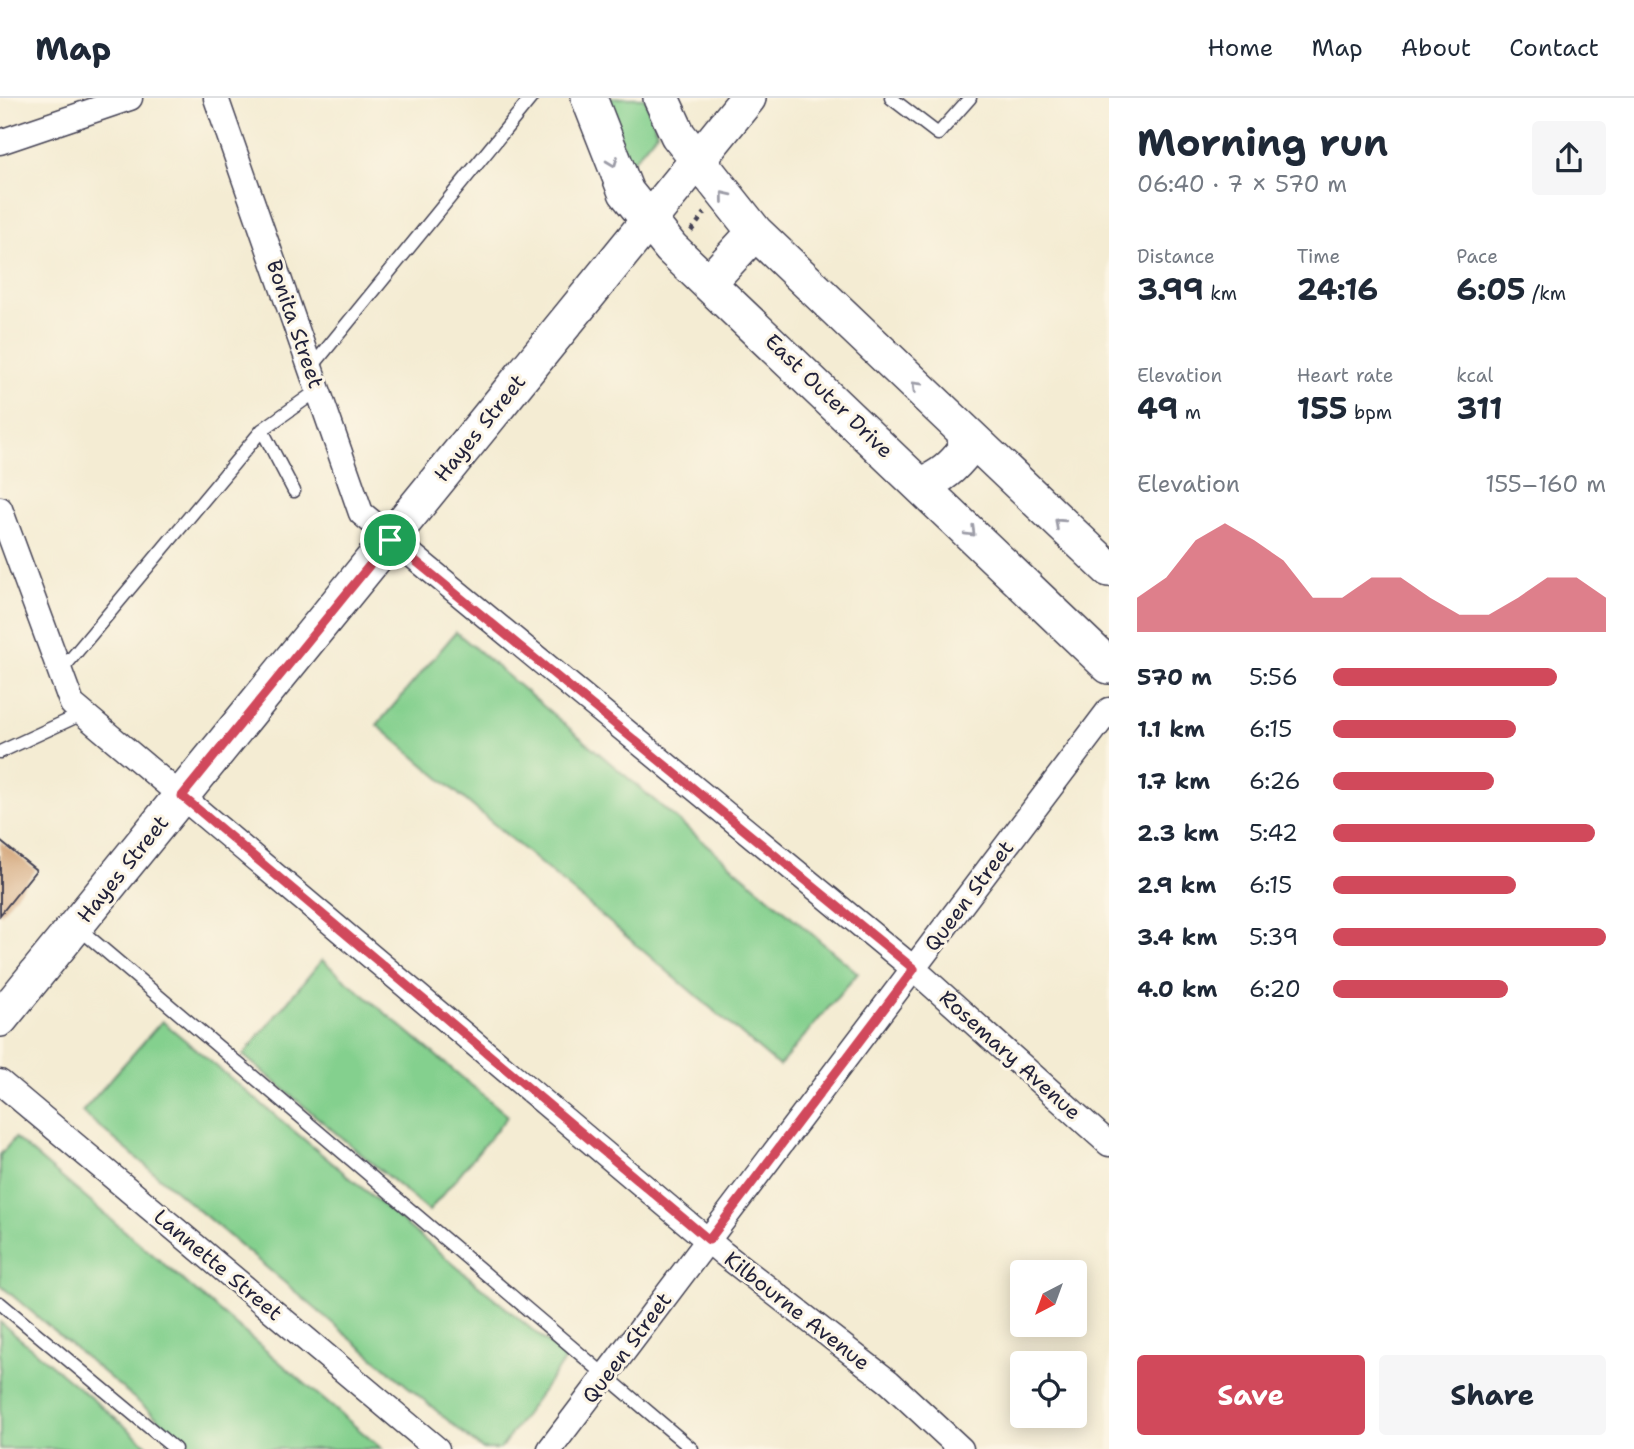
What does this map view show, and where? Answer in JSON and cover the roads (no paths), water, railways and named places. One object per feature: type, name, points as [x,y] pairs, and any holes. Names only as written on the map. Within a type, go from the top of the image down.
[{"type":"street","points":[[0,142],[130,98]]},
{"type":"street","name":"Bonita Street","points":[[216,98],[361,513],[390,540]]},
{"type":"street","name":"East Outer Drive","points":[[589,98],[621,182],[671,248],[710,281],[1109,666]]},
{"type":"street","points":[[661,98],[670,122],[755,232],[1109,569]]},
{"type":"street","name":"Hayes Street","points":[[0,1019],[748,98]]},
{"type":"street","points":[[710,281],[755,232]]},
{"type":"street","points":[[922,485],[947,474],[966,450],[965,434]]},
{"type":"street","name":"Kilbourne Avenue","points":[[0,509],[72,704],[709,1240],[889,1382],[961,1449]]},
{"type":"street","name":"Rosemary Avenue","points":[[390,540],[914,969],[1109,1144]]},
{"type":"street","name":"Queen Street","points":[[550,1449],[1109,710]]},
{"type":"street","name":"Lannette Street","points":[[0,1082],[436,1449]]},
{"type":"lane","points":[[60,672],[262,430],[314,379],[531,98]]},
{"type":"lane","points":[[891,98],[938,134],[970,98]]},
{"type":"lane","points":[[262,430],[294,491]]},
{"type":"lane","points":[[0,752],[83,713]]},
{"type":"lane","points":[[76,926],[692,1449]]},
{"type":"lane","points":[[0,1303],[175,1449]]}]
